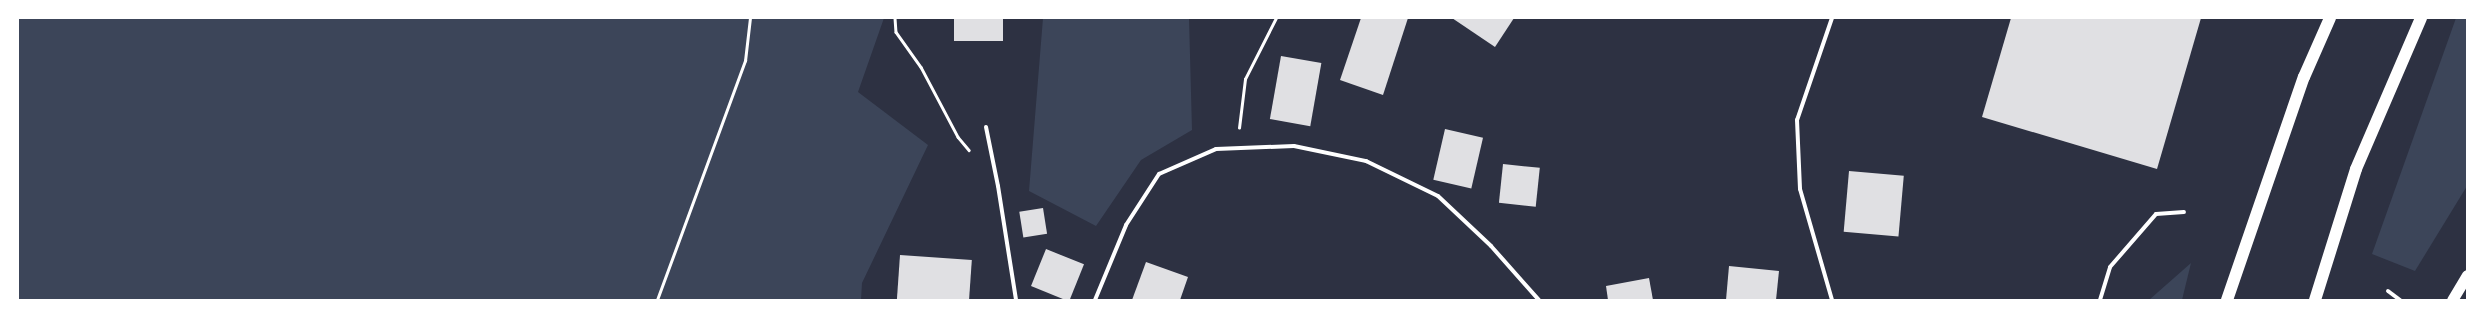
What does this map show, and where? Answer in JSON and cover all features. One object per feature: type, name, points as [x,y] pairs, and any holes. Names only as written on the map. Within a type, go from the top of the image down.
[{"type":"highway","points":[[2227,300],[2304,77],[2330,18]]},
{"type":"highway","points":[[2315,300],[2356,169],[2421,18]]},
{"type":"highway","points":[[2452,300],[2467,275]]},
{"type":"street","points":[[1832,18],[1797,120],[1800,189],[1832,300]]},
{"type":"street","points":[[986,127],[998,186],[1016,300]]},
{"type":"street","points":[[1095,300],[1126,224],[1159,174],[1216,149],[1294,146],[1366,161],[1438,196],[1491,246],[1539,300]]},
{"type":"street","points":[[2100,300],[2110,267],[2156,214],[2184,212]]},
{"type":"street","points":[[2388,291],[2400,300]]},
{"type":"path","points":[[657,300],[745,61],[750,18]]},
{"type":"path","points":[[895,18],[896,32],[921,67],[958,137],[973,156]]},
{"type":"path","points":[[1236,148],[1245,79],[1276,18]]},
{"type":"shaded area","points":[[18,18],[884,18],[858,92],[928,145],[862,283],[861,300],[18,300]]},
{"type":"shaded area","points":[[1043,18],[1189,18],[1192,130],[1141,160],[1096,226],[1029,191]]},
{"type":"shaded area","points":[[2456,18],[2467,18],[2467,186],[2415,271],[2372,254]]},
{"type":"shaded area","points":[[2191,263],[2182,300],[2149,300]]},
{"type":"building","points":[[954,18],[1003,18],[1003,41],[954,41]]},
{"type":"building","points":[[1361,18],[1408,18],[1383,95],[1340,80]]},
{"type":"building","points":[[1452,18],[1514,18],[1495,47]]},
{"type":"building","points":[[2011,18],[2201,18],[2157,169],[1982,117]]},
{"type":"building","points":[[1281,56],[1321,63],[1310,126],[1270,119]]},
{"type":"building","points":[[1445,129],[1483,138],[1471,188],[1433,180]]},
{"type":"building","points":[[1503,164],[1540,168],[1536,207],[1499,203]]},
{"type":"building","points":[[1849,171],[1904,176],[1898,237],[1844,232]]},
{"type":"building","points":[[1043,208],[1047,234],[1023,237],[1019,212]]},
{"type":"building","points":[[1046,249],[1084,264],[1070,300],[1065,300],[1031,286]]},
{"type":"building","points":[[900,255],[972,260],[969,300],[897,300]]},
{"type":"building","points":[[1146,262],[1188,277],[1180,300],[1132,300]]},
{"type":"building","points":[[1729,266],[1779,271],[1776,300],[1726,300]]},
{"type":"building","points":[[1649,278],[1653,300],[1608,300],[1606,286]]}]
